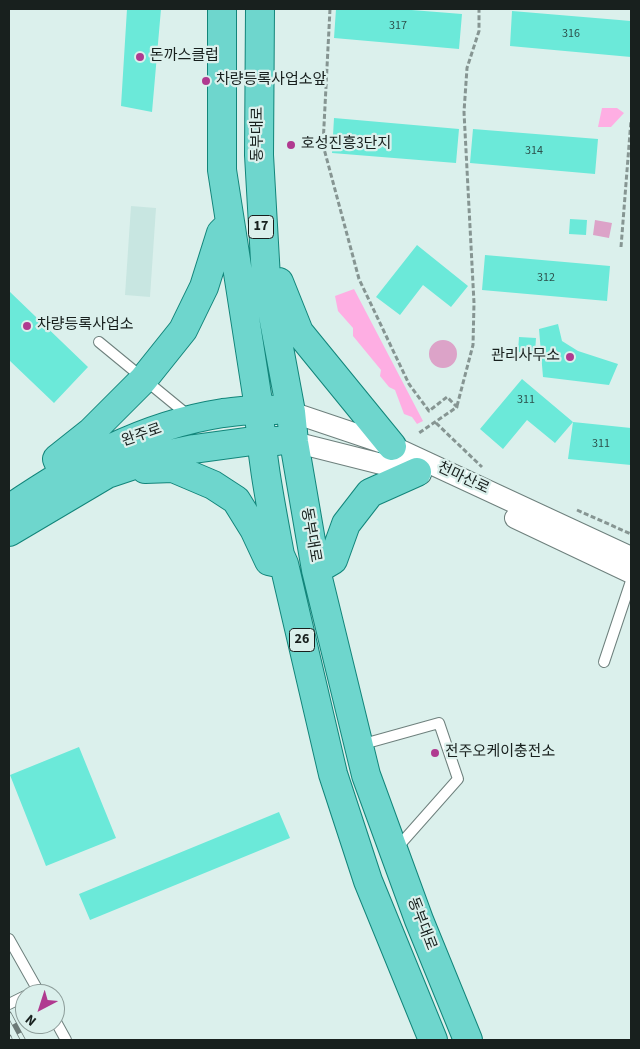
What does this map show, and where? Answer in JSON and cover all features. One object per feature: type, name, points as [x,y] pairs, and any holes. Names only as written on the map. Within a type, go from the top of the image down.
[{"type":"main road","name":"동부대로","points":[[222,9],[222,170],[229,225],[259,408],[260,440],[278,545],[333,774],[368,882],[433,1040]]},
{"type":"main road","name":"동부대로","points":[[260,9],[259,155],[262,236],[266,278],[292,412],[294,442],[316,570],[366,776],[419,920],[468,1040]]},
{"type":"main road","name":"17","points":[[63,473],[58,459],[91,432],[144,380],[183,330],[204,287],[220,233],[229,225]]},
{"type":"main road","points":[[262,236],[299,332],[392,446]]},
{"type":"main road","name":"완주로","points":[[9,509],[63,473],[116,445],[192,418],[259,408],[292,412]]},
{"type":"main road","name":"완주로","points":[[9,532],[107,474],[161,456],[194,449],[260,440],[294,442]]},
{"type":"main road","points":[[121,470],[173,468],[213,485],[236,500],[254,528],[268,561],[284,564]]},
{"type":"main road","points":[[316,570],[333,560],[346,524],[370,493],[417,472]]},
{"type":"street","name":"천마산로","points":[[292,412],[392,446],[631,557]]},
{"type":"street","name":"천마산로","points":[[294,442],[417,472],[631,573]]},
{"type":"lane","points":[[99,342],[192,418]]},
{"type":"lane","points":[[604,662],[631,581]]},
{"type":"lane","points":[[358,746],[439,722],[458,779],[394,851]]},
{"type":"lane","points":[[9,939],[29,984]]},
{"type":"path","points":[[330,9],[322,145],[359,279],[409,384],[429,411],[447,397],[456,407]]},
{"type":"path","points":[[419,433],[456,407],[472,345],[474,303],[464,112],[467,68],[479,31],[480,9]]},
{"type":"path","points":[[621,247],[631,120]]},
{"type":"path","points":[[436,422],[483,468]]},
{"type":"path","points":[[575,509],[631,534]]},
{"type":"shaded area","points":[[602,108],[617,108],[624,113],[611,127],[598,127]]},
{"type":"shaded area","name":"차량등록사업소","points":[[131,206],[156,208],[150,297],[125,295]]},
{"type":"shaded area","points":[[595,220],[612,223],[609,238],[593,235]]},
{"type":"shaded area","points":[[354,289],[423,421],[417,424],[412,417],[404,414],[395,390],[389,387],[380,376],[381,370],[353,336],[353,328],[338,311],[335,296]]},
{"type":"shaded area","points":[[443,340],[453,344],[457,354],[453,364],[443,368],[433,364],[429,354],[433,344]]},
{"type":"building","name":"돈까스클럽","points":[[127,9],[161,9],[152,112],[121,106]]},
{"type":"building","points":[[336,9],[399,9],[462,14],[459,49],[334,38]]},
{"type":"building","points":[[512,11],[631,21],[631,57],[510,46]]},
{"type":"building","points":[[334,118],[459,129],[456,163],[332,153]]},
{"type":"building","points":[[473,129],[598,139],[595,174],[470,163]]},
{"type":"building","points":[[570,219],[587,220],[586,235],[569,234]]},
{"type":"building","points":[[417,245],[468,286],[451,307],[423,285],[400,315],[376,297]]},
{"type":"building","points":[[485,255],[610,266],[607,301],[482,290]]},
{"type":"building","name":"차량등록사업소","points":[[9,291],[88,367],[54,403],[9,360]]},
{"type":"building","name":"관리사무소","points":[[558,324],[562,341],[578,351],[618,364],[609,385],[543,377],[539,329]]},
{"type":"building","points":[[519,337],[536,338],[535,353],[518,352]]},
{"type":"building","points":[[522,379],[573,422],[555,443],[527,420],[503,449],[480,429]]},
{"type":"building","points":[[573,422],[631,428],[631,465],[568,459]]},
{"type":"building","points":[[79,747],[116,838],[46,866],[10,775]]},
{"type":"building","points":[[279,812],[290,838],[90,920],[79,894]]},
{"type":"railway","points":[[9,1014],[23,1040]]},
{"type":"place","name":"돈까스클럽","points":[[140,57]]},
{"type":"place","name":"차량등록사업소앞","points":[[206,81]]},
{"type":"place","name":"호성진흥3단지","points":[[291,145]]},
{"type":"place","name":"차량등록사업소","points":[[27,326]]},
{"type":"place","name":"관리사무소","points":[[570,357]]},
{"type":"place","name":"전주오케이충전소","points":[[435,753]]}]
